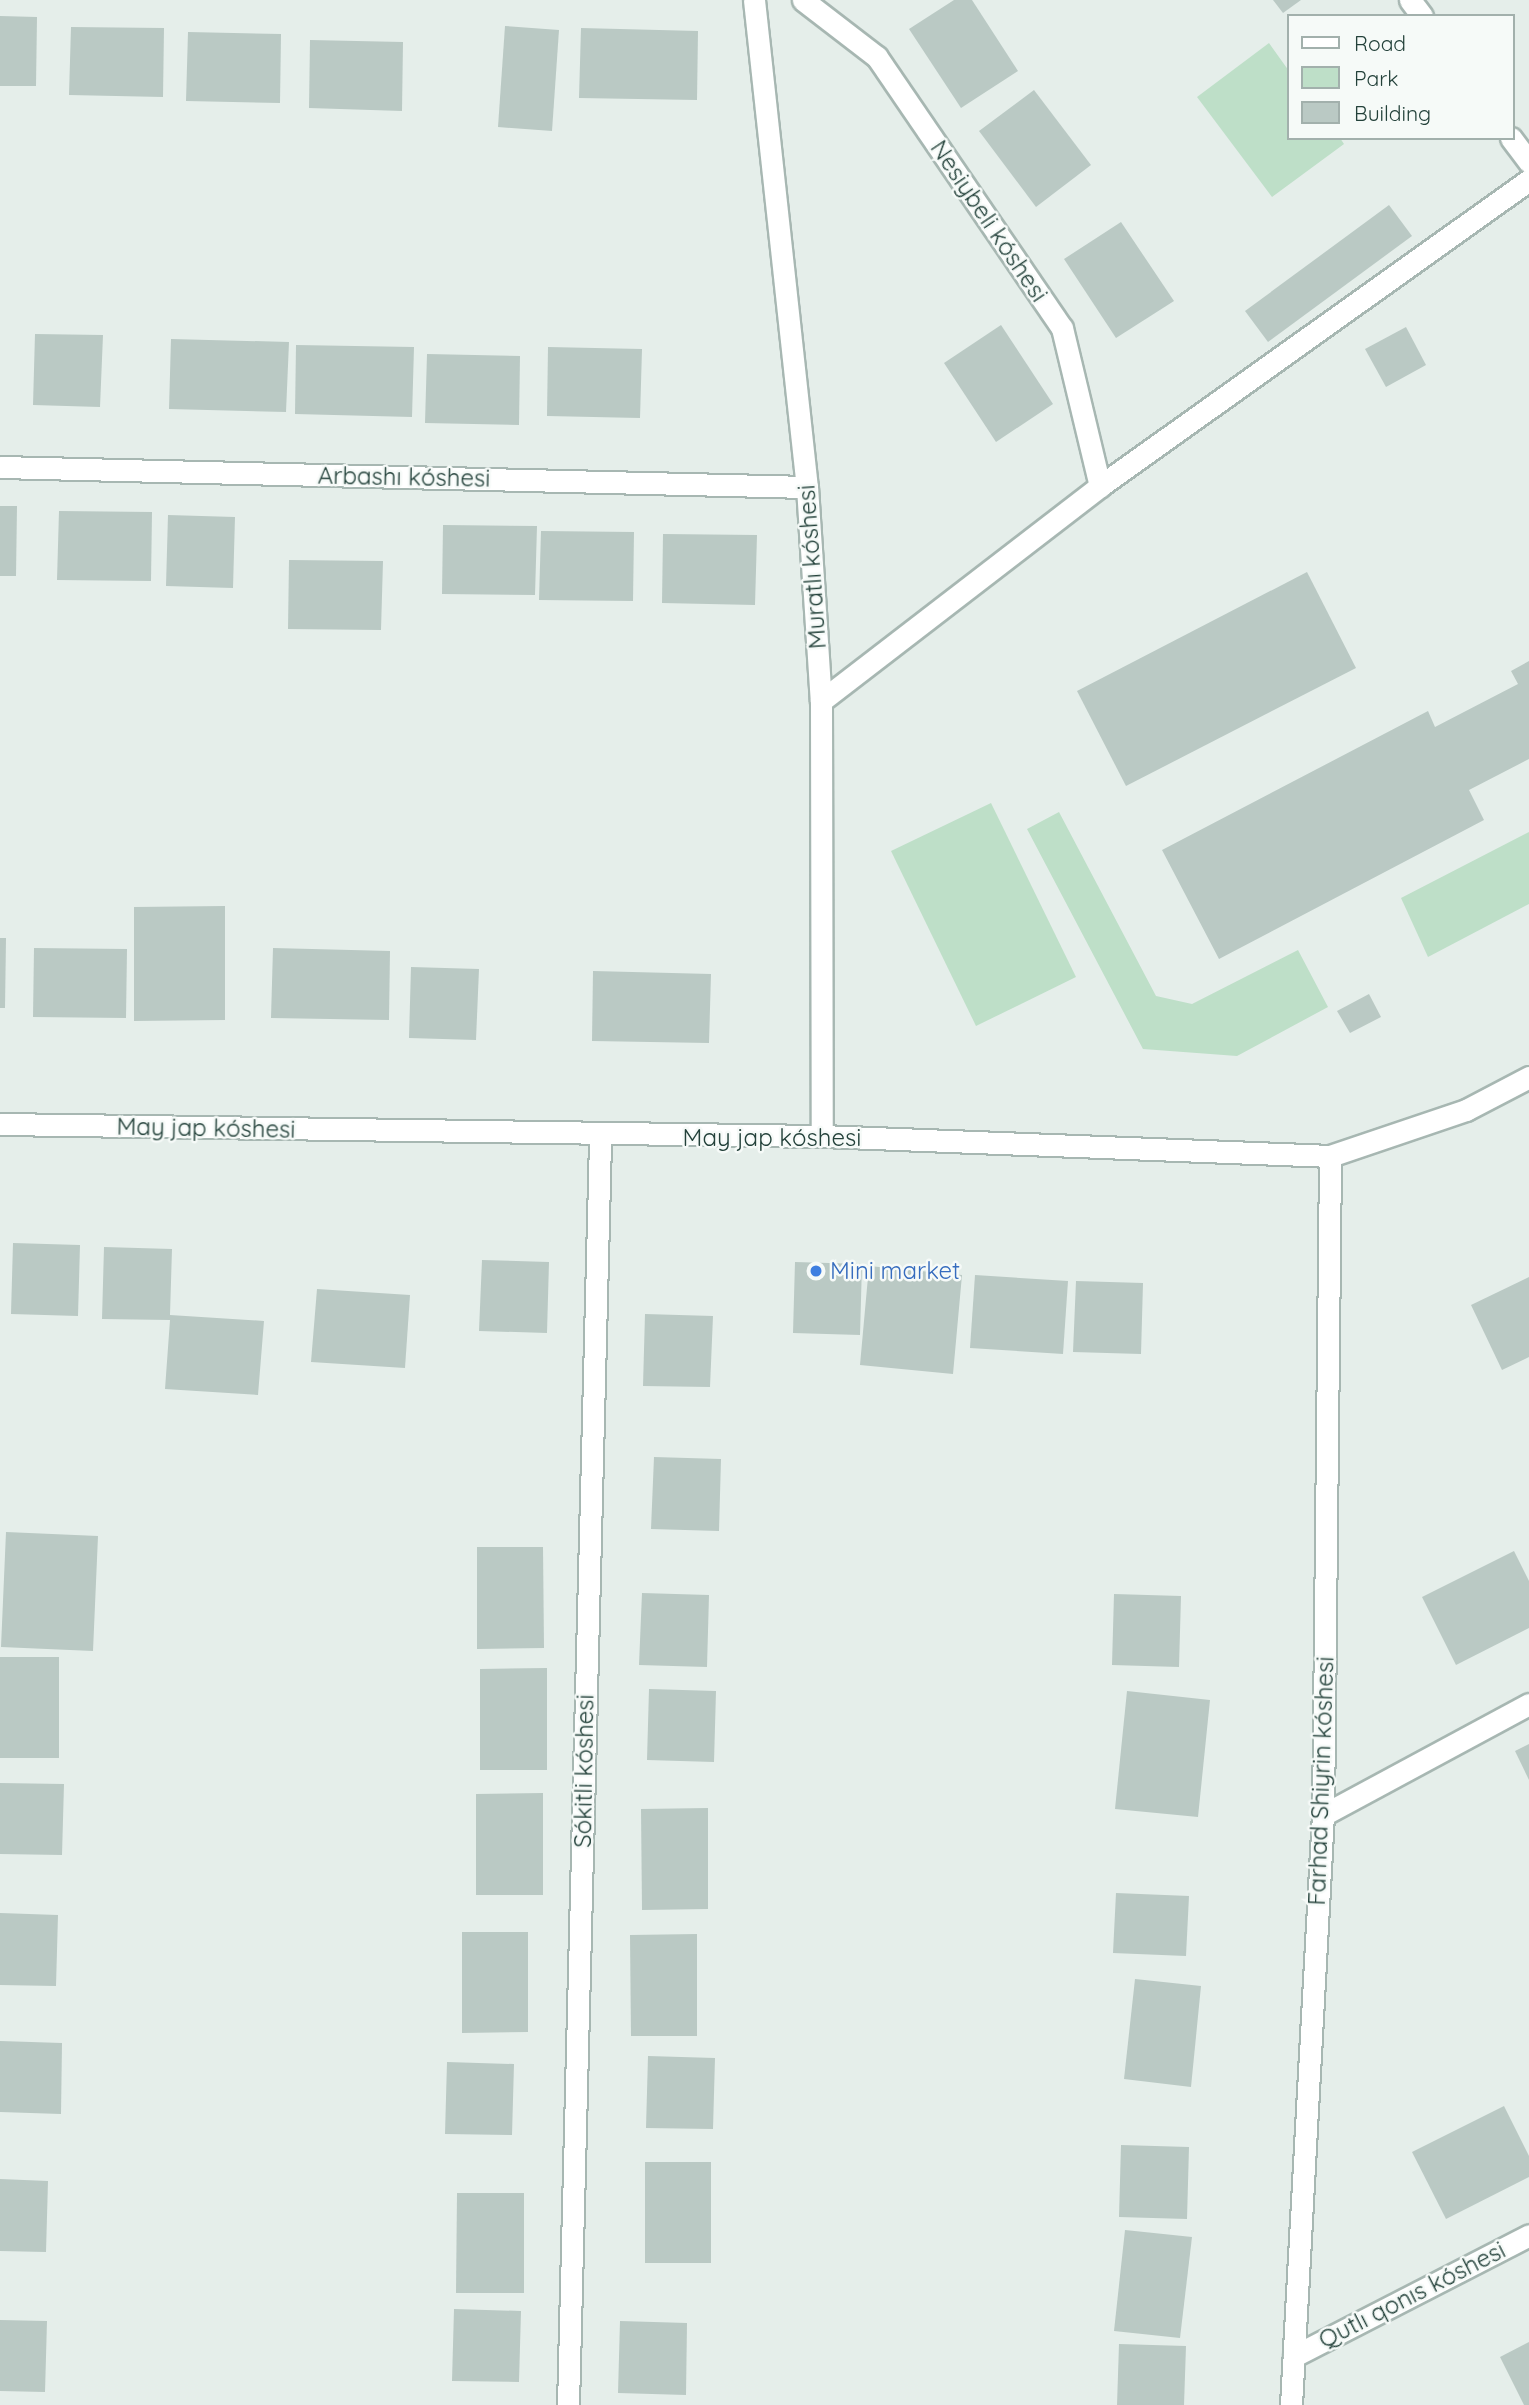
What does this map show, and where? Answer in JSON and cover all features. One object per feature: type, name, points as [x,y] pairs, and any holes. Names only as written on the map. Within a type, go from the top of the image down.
[{"type":"street","name":"Muratlı kóshesi","points":[[754,0],[807,487],[821,701],[822,1136]]},
{"type":"street","name":"Nesiybeli kóshesi","points":[[803,0],[877,57],[1062,328],[1100,486]]},
{"type":"street","points":[[1512,140],[1529,162]]},
{"type":"street","points":[[821,701],[1100,486],[1529,180]]},
{"type":"street","name":"Arbashı kóshesi","points":[[0,467],[807,487]]},
{"type":"street","name":"May jap kóshesi","points":[[0,1124],[600,1137],[822,1136],[1330,1156],[1466,1110],[1529,1077]]},
{"type":"street","name":"Sókitli kóshesi","points":[[568,2405],[600,1137]]},
{"type":"street","name":"Farhad Shiyrin kóshesi","points":[[1291,2405],[1323,1815],[1330,1156]]},
{"type":"street","points":[[1323,1815],[1529,1704]]},
{"type":"street","name":"Qutlı qonıs kóshesi","points":[[1294,2356],[1529,2235]]},
{"type":"green space","points":[[1269,43],[1288,70],[1288,140],[1341,140],[1344,144],[1272,197],[1197,97]]},
{"type":"green space","points":[[991,803],[1076,977],[976,1026],[891,851]]},
{"type":"green space","points":[[1059,812],[1156,996],[1192,1004],[1298,950],[1328,1007],[1237,1056],[1143,1049],[1027,829]]},
{"type":"green space","points":[[1529,832],[1529,904],[1428,957],[1401,898]]},
{"type":"building","points":[[954,0],[972,0],[1018,71],[961,108],[909,29]]},
{"type":"building","points":[[1273,0],[1301,0],[1283,13]]},
{"type":"building","points":[[0,16],[37,17],[36,86],[0,86]]},
{"type":"building","points":[[505,26],[559,30],[552,131],[498,127]]},
{"type":"building","points":[[71,27],[164,28],[163,97],[69,95]]},
{"type":"building","points":[[581,28],[698,31],[697,100],[579,98]]},
{"type":"building","points":[[188,32],[281,34],[280,103],[186,101]]},
{"type":"building","points":[[310,40],[403,42],[402,111],[309,108]]},
{"type":"building","points":[[1034,90],[1091,165],[1036,207],[979,131]]},
{"type":"building","points":[[1389,205],[1412,236],[1268,342],[1245,311]]},
{"type":"building","points":[[1121,222],[1174,301],[1116,338],[1064,259]]},
{"type":"building","points":[[1001,325],[1053,404],[996,442],[944,363]]},
{"type":"building","points":[[1406,327],[1426,365],[1386,387],[1365,349]]},
{"type":"building","points":[[35,334],[103,335],[100,407],[33,405]]},
{"type":"building","points":[[171,339],[289,342],[286,412],[169,409]]},
{"type":"building","points":[[296,345],[414,347],[412,417],[295,414]]},
{"type":"building","points":[[548,347],[642,349],[640,418],[547,416]]},
{"type":"building","points":[[427,354],[520,356],[519,425],[425,423]]},
{"type":"building","points":[[0,506],[17,506],[16,576],[0,576]]},
{"type":"building","points":[[59,511],[152,512],[151,581],[57,580]]},
{"type":"building","points":[[168,515],[235,517],[233,588],[166,586]]},
{"type":"building","points":[[443,525],[537,526],[535,595],[442,594]]},
{"type":"building","points":[[541,531],[634,532],[633,601],[539,600]]},
{"type":"building","points":[[663,534],[757,535],[755,605],[662,603]]},
{"type":"building","points":[[289,560],[383,561],[381,630],[288,629]]},
{"type":"building","points":[[1307,572],[1356,668],[1126,786],[1077,691]]},
{"type":"building","points":[[1529,661],[1529,759],[1469,790],[1484,820],[1219,959],[1162,850],[1428,711],[1435,727],[1518,684],[1511,671]]},
{"type":"building","points":[[225,906],[225,1020],[134,1021],[134,907]]},
{"type":"building","points":[[0,938],[6,938],[5,1008],[0,1008]]},
{"type":"building","points":[[34,948],[127,949],[126,1018],[33,1017]]},
{"type":"building","points":[[273,948],[390,951],[389,1020],[271,1018]]},
{"type":"building","points":[[411,967],[479,969],[476,1040],[409,1038]]},
{"type":"building","points":[[593,971],[711,974],[709,1043],[592,1041]]},
{"type":"building","points":[[1369,994],[1381,1017],[1350,1033],[1337,1011]]},
{"type":"building","points":[[13,1243],[80,1245],[78,1316],[11,1314]]},
{"type":"building","points":[[104,1247],[172,1249],[170,1315],[264,1321],[258,1395],[165,1389],[170,1320],[102,1319]]},
{"type":"building","points":[[482,1260],[549,1262],[547,1333],[479,1331]]},
{"type":"building","points":[[795,1262],[862,1264],[860,1335],[793,1333]]},
{"type":"building","points":[[869,1266],[962,1275],[953,1374],[860,1365]]},
{"type":"building","points":[[975,1275],[1068,1281],[1063,1354],[970,1348]]},
{"type":"building","points":[[1529,1277],[1529,1357],[1502,1370],[1471,1305]]},
{"type":"building","points":[[1076,1281],[1143,1283],[1141,1354],[1073,1352]]},
{"type":"building","points":[[317,1289],[410,1295],[405,1368],[311,1362]]},
{"type":"building","points":[[645,1314],[713,1316],[710,1387],[643,1386]]},
{"type":"building","points":[[654,1457],[721,1459],[719,1531],[651,1529]]},
{"type":"building","points":[[6,1532],[98,1536],[93,1651],[1,1647]]},
{"type":"building","points":[[477,1547],[543,1547],[544,1648],[477,1649]]},
{"type":"building","points":[[1514,1551],[1529,1581],[1529,1628],[1456,1665],[1422,1597]]},
{"type":"building","points":[[642,1593],[709,1595],[707,1667],[639,1665]]},
{"type":"building","points":[[1114,1594],[1181,1596],[1179,1667],[1112,1665]]},
{"type":"building","points":[[0,1657],[59,1657],[59,1758],[0,1758]]},
{"type":"building","points":[[547,1668],[547,1770],[480,1770],[480,1669]]},
{"type":"building","points":[[649,1689],[716,1691],[714,1762],[647,1760]]},
{"type":"building","points":[[1127,1691],[1210,1700],[1198,1817],[1115,1809]]},
{"type":"building","points":[[1529,1744],[1529,1780],[1515,1751]]},
{"type":"building","points":[[0,1783],[64,1784],[62,1855],[0,1854]]},
{"type":"building","points":[[543,1793],[543,1895],[476,1895],[476,1794]]},
{"type":"building","points":[[708,1808],[708,1909],[642,1910],[641,1809]]},
{"type":"building","points":[[1116,1893],[1189,1896],[1186,1956],[1113,1953]]},
{"type":"building","points":[[0,1913],[58,1915],[56,1986],[0,1985]]},
{"type":"building","points":[[462,1932],[528,1932],[528,2032],[462,2033]]},
{"type":"building","points":[[697,1934],[697,2036],[631,2036],[630,1935]]},
{"type":"building","points":[[1135,1979],[1201,1986],[1191,2087],[1124,2079]]},
{"type":"building","points":[[0,2041],[62,2043],[61,2114],[0,2112]]},
{"type":"building","points":[[648,2056],[715,2058],[713,2129],[646,2128]]},
{"type":"building","points":[[447,2062],[514,2064],[512,2135],[445,2134]]},
{"type":"building","points":[[1504,2106],[1529,2156],[1529,2177],[1446,2219],[1412,2152]]},
{"type":"building","points":[[1121,2145],[1189,2147],[1187,2219],[1119,2217]]},
{"type":"building","points":[[645,2162],[711,2162],[711,2263],[645,2263]]},
{"type":"building","points":[[0,2179],[48,2181],[46,2252],[0,2251]]},
{"type":"building","points":[[457,2193],[524,2193],[524,2293],[456,2293]]},
{"type":"building","points":[[1125,2230],[1192,2237],[1180,2338],[1114,2331]]},
{"type":"building","points":[[454,2309],[521,2311],[519,2382],[452,2381]]},
{"type":"building","points":[[0,2320],[47,2321],[45,2392],[0,2391]]},
{"type":"building","points":[[620,2321],[687,2323],[686,2395],[618,2393]]},
{"type":"building","points":[[1529,2342],[1529,2405],[1524,2405],[1500,2357]]},
{"type":"building","points":[[1119,2344],[1186,2346],[1184,2405],[1117,2405]]},
{"type":"place","name":"Mini market","points":[[816,1271]]}]
